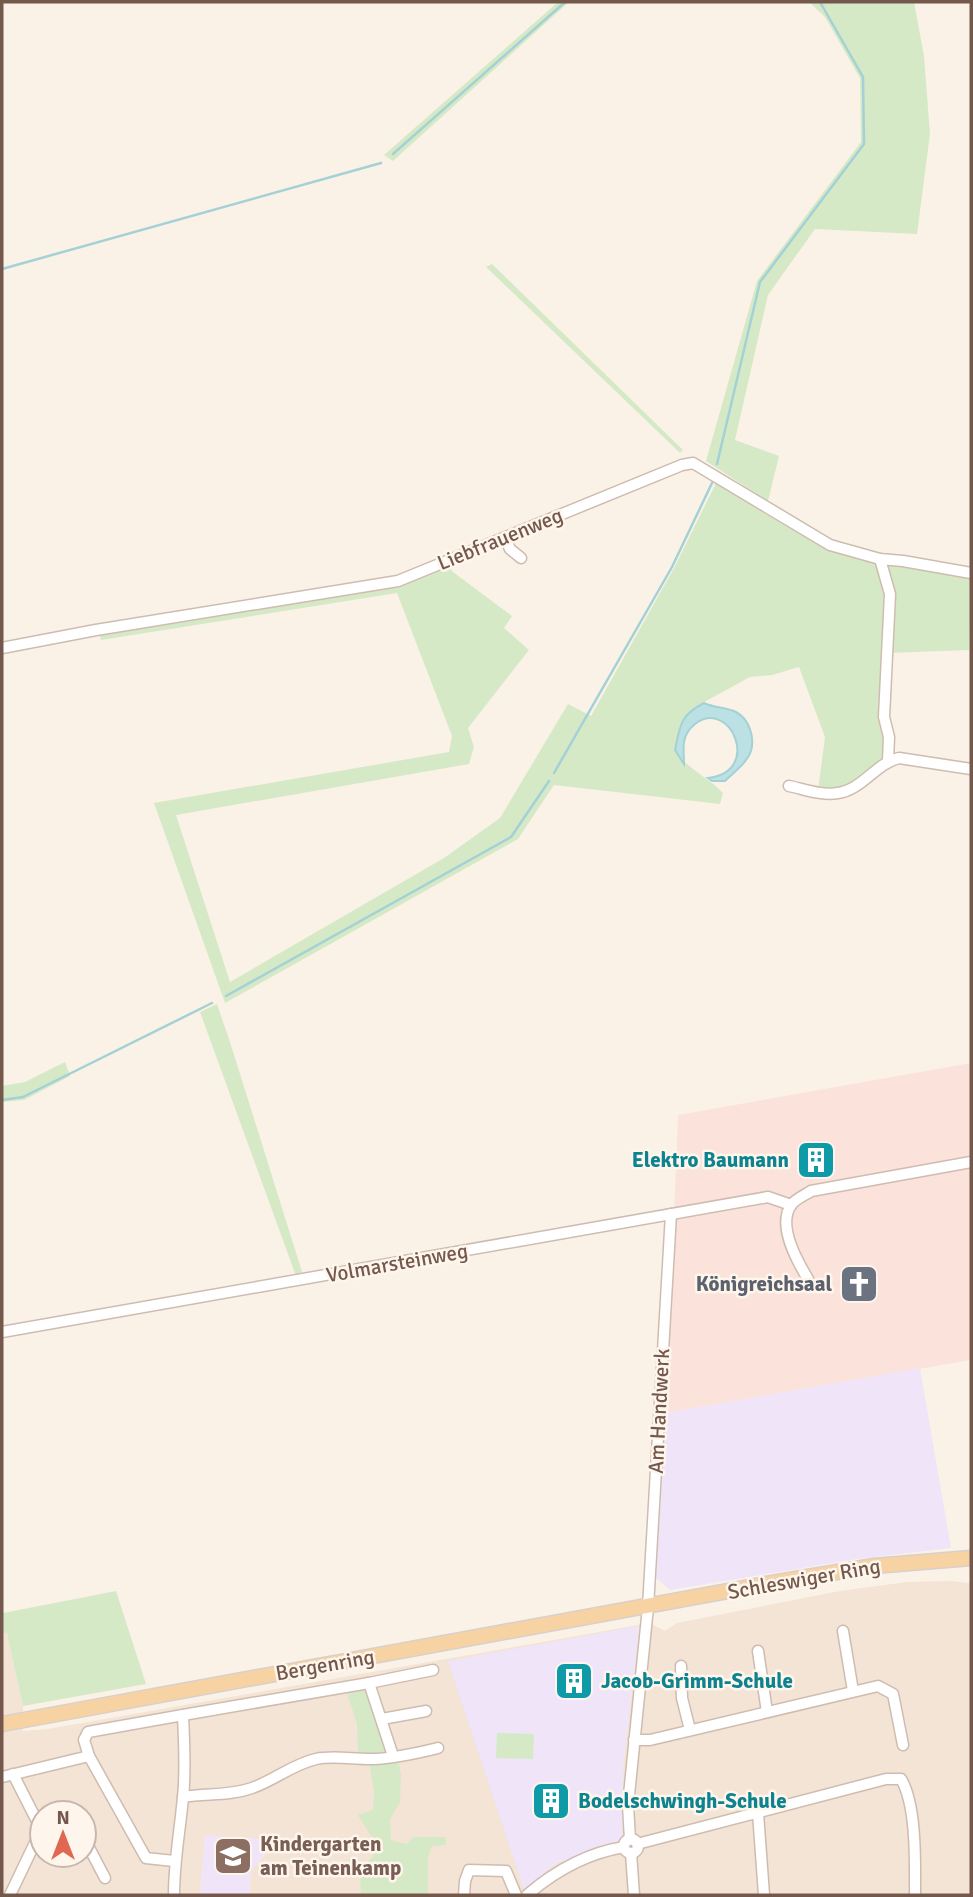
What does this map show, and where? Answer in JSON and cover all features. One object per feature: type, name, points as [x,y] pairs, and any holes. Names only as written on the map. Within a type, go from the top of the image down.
[{"type":"main road","name":"Schleswiger Ring","points":[[648,1607],[874,1566],[968,1560]]},
{"type":"main road","name":"Bergenring","points":[[2,1724],[648,1607]]},
{"type":"street","name":"Liebfrauenweg","points":[[2,648],[398,581],[682,465],[693,463],[830,545],[880,559],[971,573]]},
{"type":"street","points":[[505,538],[510,549],[520,558]]},
{"type":"street","points":[[880,559],[890,594],[884,717],[890,744],[888,760]]},
{"type":"street","points":[[789,786],[839,793],[850,789],[888,760],[899,758],[971,769]]},
{"type":"street","points":[[808,1279],[793,1253],[786,1222],[791,1205],[811,1191],[971,1162]]},
{"type":"street","name":"Volmarsteinweg","points":[[2,1332],[768,1197],[791,1205]]},
{"type":"street","name":"Am Handwerk","points":[[634,1895],[628,1805],[648,1607],[671,1214]]},
{"type":"street","points":[[843,1631],[853,1691]]},
{"type":"street","points":[[758,1651],[767,1712]]},
{"type":"street","points":[[681,1666],[682,1698],[690,1730]]},
{"type":"street","points":[[174,1861],[146,1858],[89,1756],[84,1740],[88,1732],[433,1671]]},
{"type":"street","points":[[369,1682],[393,1756]]},
{"type":"street","points":[[634,1740],[650,1740],[878,1686],[893,1694],[902,1745]]},
{"type":"street","points":[[382,1719],[426,1711]]},
{"type":"street","points":[[174,1895],[174,1861],[186,1763],[183,1715]]},
{"type":"street","points":[[183,1797],[249,1790],[273,1780],[294,1766],[318,1758],[374,1759],[438,1748]]},
{"type":"street","points":[[2,1777],[89,1756]]},
{"type":"street","points":[[13,1774],[28,1803]]},
{"type":"street","points":[[527,1895],[565,1867],[608,1850],[886,1779],[901,1779],[908,1791],[915,1855],[915,1895]]},
{"type":"street","points":[[758,1813],[764,1895]]},
{"type":"street","points":[[10,1895],[28,1857]]},
{"type":"street","points":[[98,1865],[105,1878]]},
{"type":"street","points":[[464,1895],[465,1881],[470,1870],[506,1871],[516,1895]]},
{"type":"shaded area","points":[[971,1063],[971,1360],[666,1413],[678,1115]]},
{"type":"shaded area","points":[[920,1368],[951,1548],[857,1559],[670,1590],[656,1578],[666,1413]]},
{"type":"shaded area","points":[[907,1582],[971,1583],[971,1895],[249,1895],[251,1871],[276,1841],[205,1836],[200,1895],[2,1895],[2,1633],[7,1632],[23,1706],[23,1731],[48,1729],[650,1623],[665,1631],[677,1623],[840,1591]],"holes":[[[639,1627],[623,1769],[622,1839],[555,1864],[524,1889]]]},
{"type":"shaded area","points":[[639,1626],[623,1769],[622,1839],[555,1864],[524,1890],[448,1661]]},
{"type":"shaded area","name":"Kindergarten am Teinenkamp","points":[[205,1835],[276,1840],[251,1871],[249,1895],[200,1895]]},
{"type":"green space","points":[[558,2],[569,2],[393,161],[384,155]]},
{"type":"green space","points":[[809,2],[914,2],[924,56],[930,134],[917,234],[815,229],[768,295],[735,440],[779,456],[768,501],[706,461],[757,281],[861,142],[860,78],[825,17]]},
{"type":"green space","points":[[492,264],[683,450],[680,453],[486,267]]},
{"type":"green space","points":[[716,483],[830,547],[879,561],[888,594],[887,760],[850,788],[818,791],[825,737],[799,667],[772,675],[750,677],[695,707],[675,750],[686,763],[723,793],[720,804],[554,785],[518,839],[225,1003],[154,803],[449,752],[452,736],[397,593],[101,640],[98,630],[398,583],[446,563],[453,572],[512,616],[504,628],[529,650],[468,728],[474,747],[469,764],[176,815],[230,982],[444,858],[500,818],[568,704],[591,716],[674,568]]},
{"type":"green space","points":[[882,561],[971,575],[969,650],[888,653],[891,594]]},
{"type":"green space","points":[[217,1004],[303,1275],[296,1276],[200,1012]]},
{"type":"green space","points":[[65,1062],[70,1076],[24,1100],[2,1102],[2,1086],[25,1082]]},
{"type":"green space","points":[[116,1591],[146,1684],[23,1706],[7,1633],[2,1633],[2,1608],[3,1613]]},
{"type":"green space","points":[[363,1687],[368,1690],[387,1746],[382,1754],[358,1755],[357,1724],[346,1690]]},
{"type":"green space","points":[[497,1733],[534,1734],[533,1759],[496,1758]]},
{"type":"green space","points":[[398,1759],[401,1775],[400,1802],[390,1819],[391,1840],[407,1844],[413,1837],[446,1837],[446,1845],[432,1846],[428,1856],[428,1895],[361,1895],[360,1872],[349,1868],[349,1858],[362,1866],[373,1857],[373,1839],[358,1815],[373,1810],[374,1792],[369,1761]]},
{"type":"water","points":[[704,703],[741,715],[751,734],[752,746],[749,755],[725,781],[712,781],[708,778],[725,773],[734,763],[737,751],[729,728],[720,720],[708,718],[689,730],[684,742],[684,764],[675,750],[682,722],[690,712]]},
{"type":"waterway","points":[[393,154],[565,2]]},
{"type":"waterway","points":[[717,464],[760,282],[864,144],[863,77],[820,2]]},
{"type":"waterway","points":[[2,269],[381,163]]},
{"type":"waterway","points":[[554,773],[672,567],[712,483]]},
{"type":"waterway","points":[[226,996],[511,837],[549,781]]},
{"type":"waterway","points":[[2,1100],[23,1097],[212,1003]]},
{"type":"place","name":"Elektro Baumann","points":[[816,1160]]},
{"type":"place","name":"Königreichsaal","points":[[859,1284]]},
{"type":"place","name":"Jacob-Grimm-Schule","points":[[574,1681]]},
{"type":"place","name":"Bodelschwingh-Schule","points":[[551,1801]]},
{"type":"place","name":"Kindergarten am Teinenkamp","points":[[233,1856]]}]
